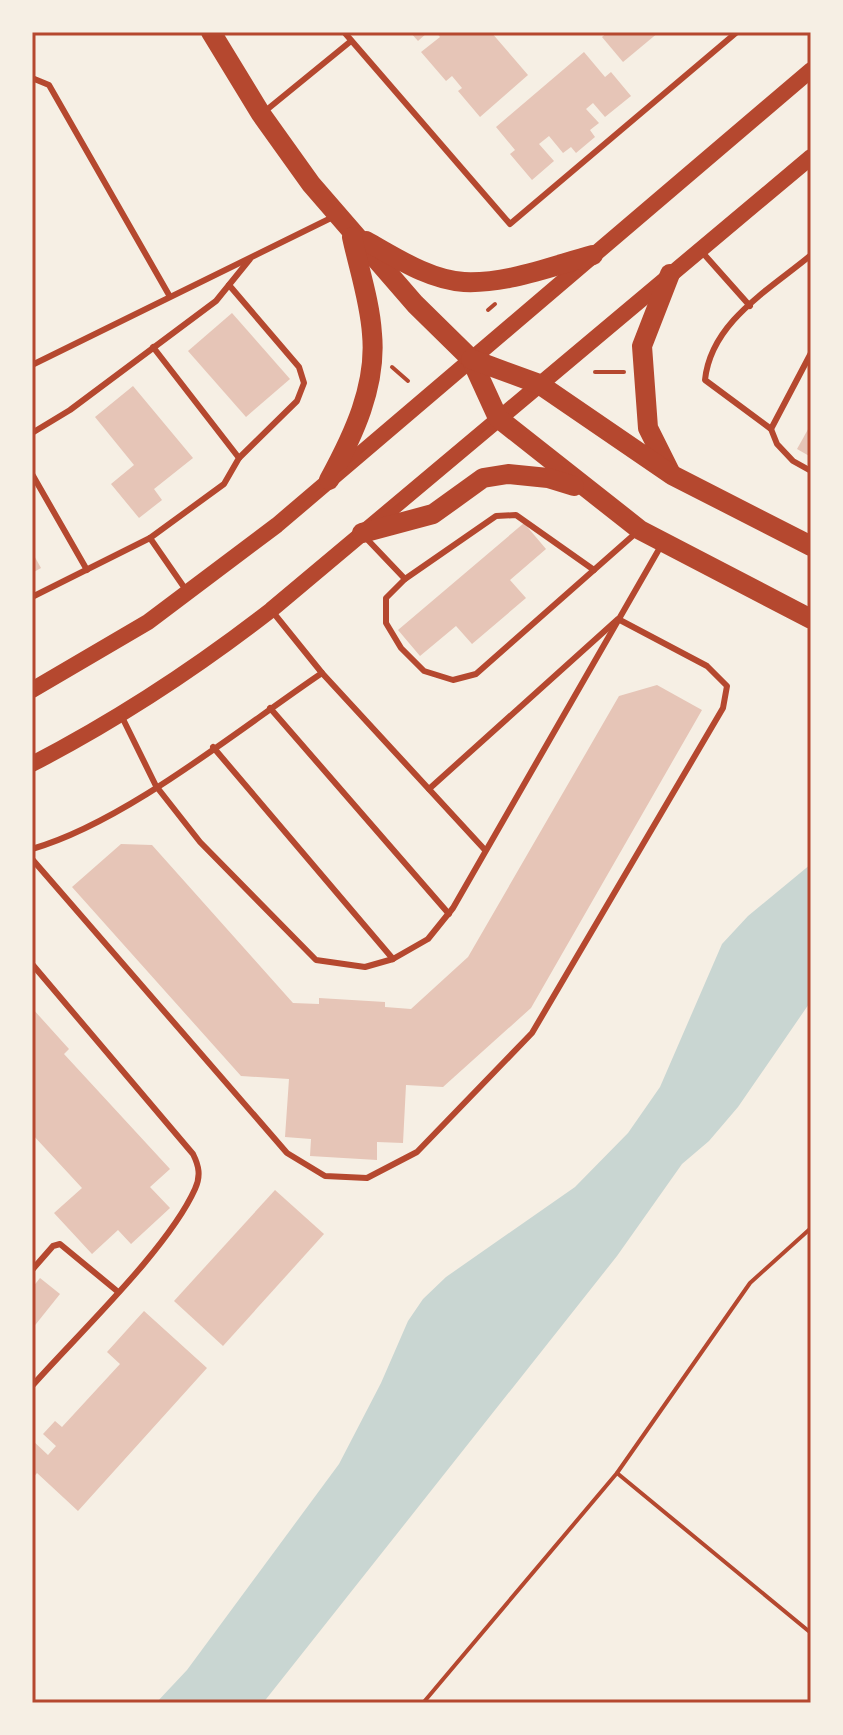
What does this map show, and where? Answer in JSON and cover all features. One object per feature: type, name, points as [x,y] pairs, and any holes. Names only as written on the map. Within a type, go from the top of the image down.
[{"type":"main road","points":[[211,32],[261,114],[336,215],[471,359],[498,418],[640,530],[811,619]]},
{"type":"main road","points":[[32,690],[114,644],[188,593],[329,480],[811,70]]},
{"type":"main road","points":[[32,764],[121,716],[197,668],[271,610],[810,158]]},
{"type":"main road","points":[[352,234],[416,268],[462,282],[500,279],[593,255]]},
{"type":"main road","points":[[329,480],[353,435],[368,380],[373,336],[352,234]]},
{"type":"main road","points":[[670,274],[642,346],[648,428],[672,475]]},
{"type":"main road","points":[[471,359],[539,384],[672,475],[811,546]]},
{"type":"main road","points":[[362,533],[433,514],[483,478],[508,474],[548,478],[588,491]]},
{"type":"lane","points":[[344,32],[510,224],[737,32]]},
{"type":"lane","points":[[261,114],[351,41]]},
{"type":"lane","points":[[32,78],[49,85],[169,295]]},
{"type":"lane","points":[[32,365],[336,215]]},
{"type":"lane","points":[[700,248],[750,306]]},
{"type":"lane","points":[[811,255],[726,326],[707,358],[705,380],[771,429],[785,452],[811,471]]},
{"type":"lane","points":[[32,433],[70,410],[216,301],[253,256]]},
{"type":"lane","points":[[32,597],[150,538],[224,484],[239,458],[297,401],[304,383],[299,367],[229,285]]},
{"type":"lane","points":[[153,347],[239,458]]},
{"type":"lane","points":[[771,429],[811,353]]},
{"type":"lane","points":[[32,474],[87,570]]},
{"type":"lane","points":[[594,570],[516,515],[496,516],[405,579],[386,598],[386,623],[401,648],[424,671],[453,680],[476,674],[640,530]]},
{"type":"lane","points":[[362,533],[405,579]]},
{"type":"lane","points":[[150,538],[188,593]]},
{"type":"lane","points":[[121,716],[156,786],[221,865],[316,960],[365,967],[393,959],[428,939],[449,914],[662,544]]},
{"type":"lane","points":[[271,610],[322,673],[485,850]]},
{"type":"lane","points":[[429,789],[618,619]]},
{"type":"lane","points":[[32,859],[287,1153],[325,1176],[367,1178],[417,1152],[532,1033],[723,708],[727,686],[707,666],[618,619]]},
{"type":"lane","points":[[32,849],[67,839],[156,786],[322,673]]},
{"type":"lane","points":[[270,708],[449,914]]},
{"type":"lane","points":[[213,747],[393,959]]},
{"type":"lane","points":[[32,964],[193,1154],[200,1167],[196,1187],[181,1212],[117,1291],[32,1386]]},
{"type":"lane","points":[[32,1270],[53,1246],[60,1244],[117,1291]]},
{"type":"path","points":[[488,310],[495,304],[499,307]]},
{"type":"path","points":[[597,380],[598,373],[630,371]]},
{"type":"path","points":[[408,373],[404,377],[408,381]]},
{"type":"path","points":[[423,1703],[617,1473],[750,1283],[811,1228]]},
{"type":"path","points":[[617,1473],[811,1633]]},
{"type":"shaded area","points":[[811,864],[811,1001],[738,1107],[709,1141],[682,1164],[617,1256],[263,1703],[156,1703],[187,1670],[339,1464],[381,1383],[408,1321],[423,1299],[446,1277],[575,1187],[628,1133],[660,1087],[722,944],[748,916]]},
{"type":"building","points":[[410,32],[428,32],[418,41]]},
{"type":"building","points":[[436,32],[491,32],[528,75],[480,117],[458,91],[462,88],[452,76],[446,81],[421,52],[440,37]]},
{"type":"building","points":[[608,32],[659,32],[623,62],[602,37]]},
{"type":"building","points":[[584,52],[605,77],[611,72],[631,96],[605,117],[593,103],[586,109],[599,123],[590,130],[595,137],[576,153],[571,147],[563,153],[549,136],[539,144],[554,161],[532,180],[510,154],[515,150],[496,127]]},
{"type":"building","points":[[232,313],[290,379],[246,417],[188,351]]},
{"type":"building","points":[[133,386],[193,458],[154,489],[162,500],[139,518],[111,484],[134,465],[95,417]]},
{"type":"building","points":[[811,424],[811,457],[797,449]]},
{"type":"building","points":[[524,523],[546,549],[510,580],[526,598],[472,644],[456,626],[420,656],[398,630]]},
{"type":"building","points":[[32,552],[41,568],[32,573]]},
{"type":"building","points":[[657,685],[702,710],[531,1008],[443,1087],[406,1085],[403,1143],[377,1142],[377,1160],[310,1156],[311,1139],[285,1137],[289,1079],[241,1076],[72,887],[121,844],[152,845],[293,1003],[319,1004],[319,998],[385,1002],[385,1007],[411,1009],[468,957],[619,696]]},
{"type":"building","points":[[32,1008],[69,1049],[64,1054],[170,1169],[150,1187],[170,1208],[131,1244],[118,1230],[92,1254],[54,1213],[82,1188],[32,1134]]},
{"type":"building","points":[[275,1190],[324,1234],[223,1346],[174,1301]]},
{"type":"building","points":[[40,1278],[60,1294],[32,1329],[32,1288]]},
{"type":"building","points":[[144,1311],[207,1368],[78,1511],[37,1473],[32,1479],[32,1440],[48,1455],[56,1446],[43,1434],[55,1421],[62,1427],[120,1364],[107,1352]]}]
